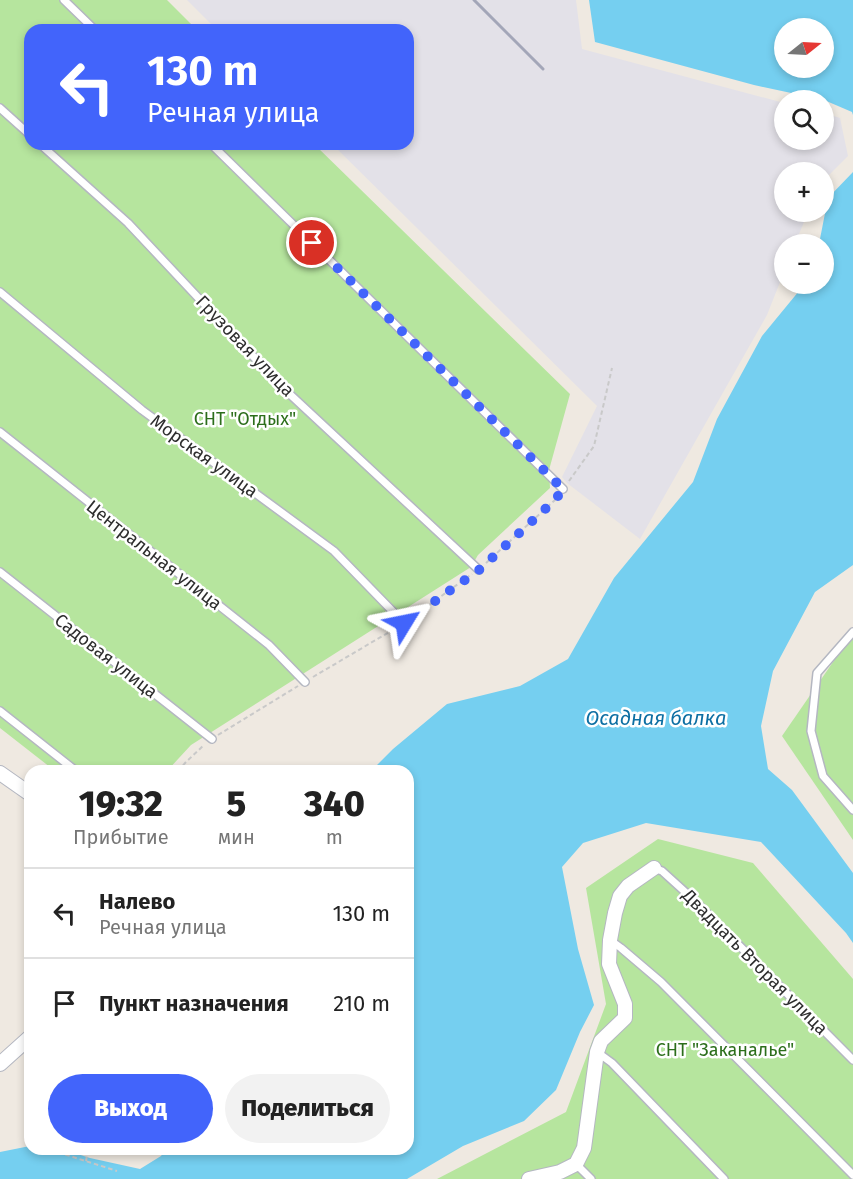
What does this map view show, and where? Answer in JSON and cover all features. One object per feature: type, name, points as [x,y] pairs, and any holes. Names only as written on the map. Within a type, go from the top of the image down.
[{"type":"street","points":[[0,773],[24,790]]},
{"type":"street","points":[[529,1179],[560,1172],[576,1164],[584,1148],[597,1052],[601,1041],[625,1018],[625,1004],[609,964],[610,940],[615,913],[620,896],[628,886],[654,868]]},
{"type":"street","points":[[0,1064],[24,1042]]},
{"type":"lane","points":[[64,0],[89,24]]},
{"type":"lane","points":[[0,108],[24,130]]},
{"type":"lane","name":"Грузовая улица","points":[[47,150],[128,223],[281,386],[479,570]]},
{"type":"lane","points":[[217,150],[563,489]]},
{"type":"lane","name":"Морская улица","points":[[0,292],[142,410],[334,551],[404,623]]},
{"type":"lane","name":"Центральная улица","points":[[0,432],[269,645],[305,682]]},
{"type":"lane","name":"Садовая улица","points":[[0,573],[212,739]]},
{"type":"lane","points":[[853,632],[817,673],[811,731],[823,776],[853,810]]},
{"type":"lane","points":[[0,711],[68,765]]},
{"type":"lane","name":"Двадцать Вторая улица","points":[[654,868],[662,871],[694,900],[853,1060]]},
{"type":"lane","points":[[610,940],[661,982],[853,1174]]},
{"type":"lane","points":[[597,1052],[612,1063],[724,1179]]},
{"type":"lane","points":[[576,1164],[591,1179]]},
{"type":"path","points":[[183,765],[212,739],[404,623],[479,570],[555,500],[594,446],[612,368]]},
{"type":"path","points":[[67,1155],[117,1171]]},
{"type":"path","points":[[86,1161],[87,1155]]},
{"type":"shaded area","points":[[187,0],[576,0],[582,49],[774,100],[774,150],[834,150],[834,116],[840,118],[848,156],[834,170],[834,162],[774,162],[774,222],[804,222],[799,234],[774,234],[775,294],[767,315],[640,539],[562,477],[597,406],[338,150],[414,150],[414,24],[211,24]]},
{"type":"green space","name":"СНТ \"Отдых\"","points":[[0,0],[167,0],[191,24],[24,24],[24,150],[320,150],[570,394],[549,470],[550,488],[478,555],[471,567],[191,745],[173,765],[47,765],[0,728]]},
{"type":"green space","points":[[853,633],[853,840],[782,736]]},
{"type":"green space","name":"СНТ \"Заканалье\"","points":[[658,839],[753,863],[853,979],[853,1179],[437,1179],[566,1112],[606,1004],[586,888]]},
{"type":"water","points":[[589,0],[853,0],[853,115],[852,112],[834,104],[834,90],[777,90],[595,42]]},
{"type":"water","name":"Осадная балка","points":[[853,172],[853,565],[815,592],[773,671],[761,726],[768,769],[792,790],[853,873],[853,943],[761,842],[646,823],[583,843],[562,867],[578,949],[594,1005],[556,1090],[524,1121],[463,1146],[407,1179],[0,1179],[0,1152],[24,1147],[24,1155],[81,1155],[140,1169],[162,1155],[414,1155],[414,765],[377,765],[447,704],[520,686],[568,659],[614,578],[693,482],[717,419],[762,336],[797,294],[834,294],[834,234],[821,234],[823,222],[834,222],[834,192]]},
{"type":"railway","points":[[474,0],[543,69]]},
{"type":"route","points":[[312,243],[563,489],[555,500],[479,570],[404,623]]}]
